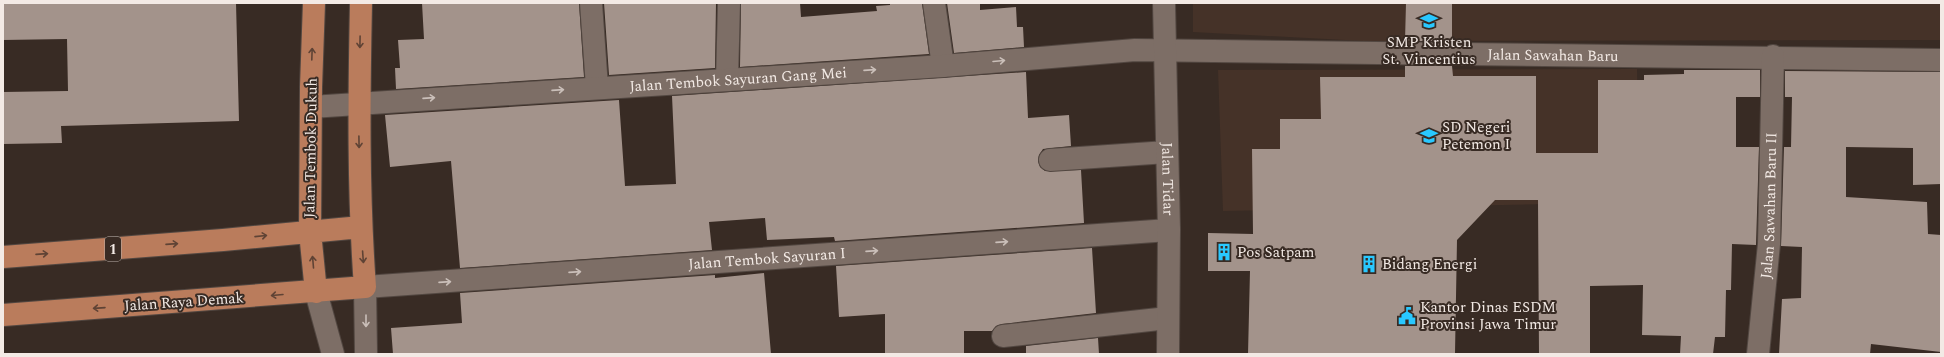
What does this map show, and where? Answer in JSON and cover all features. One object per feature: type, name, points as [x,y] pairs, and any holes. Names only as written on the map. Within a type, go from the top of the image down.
[{"type":"highway","name":"Jalan Tembok Dukuh","points":[[314,3],[310,232],[316,292]]},
{"type":"highway","points":[[360,3],[360,227],[365,288]]},
{"type":"highway","points":[[310,232],[360,227]]},
{"type":"highway","name":"1","points":[[3,257],[310,232]]},
{"type":"highway","name":"Jalan Raya Demak","points":[[3,315],[365,288]]},
{"type":"street","points":[[591,3],[597,88]]},
{"type":"street","points":[[727,80],[729,3]]},
{"type":"street","points":[[934,3],[943,66]]},
{"type":"street","name":"Jalan Tidar","points":[[1164,3],[1169,230],[1168,354]]},
{"type":"street","name":"Jalan Tembok Sayuran Gang Mei","points":[[311,107],[943,66],[1134,50],[1165,49]]},
{"type":"street","name":"Jalan Sawahan Baru","points":[[1165,49],[1773,56],[1941,60]]},
{"type":"street","name":"Jalan Sawahan Baru II","points":[[1758,354],[1769,244],[1773,56]]},
{"type":"street","points":[[1050,160],[1168,152]]},
{"type":"street","name":"Jalan Tembok Sayuran I","points":[[365,288],[1169,230]]},
{"type":"street","points":[[365,288],[366,354]]},
{"type":"street","points":[[316,292],[333,354]]},
{"type":"street","points":[[1003,336],[1168,318]]},
{"type":"shaded area","points":[[1193,3],[1941,3],[1941,29],[1940,40],[1364,41],[1193,32]]},
{"type":"shaded area","name":"SD Negeri Petemon I","points":[[1637,69],[1640,202],[1223,211],[1218,70]]},
{"type":"building","points":[[3,3],[236,3],[239,121],[61,126],[62,143],[3,144],[3,92],[68,91],[67,39],[3,40]]},
{"type":"building","points":[[422,3],[579,3],[584,77],[396,89],[395,68],[400,68],[398,40],[424,39]]},
{"type":"building","points":[[604,3],[716,3],[715,68],[609,75]]},
{"type":"building","points":[[741,3],[800,3],[801,17],[877,11],[876,6],[890,5],[890,3],[922,3],[929,54],[740,67]]},
{"type":"building","points":[[947,3],[980,3],[980,10],[1016,7],[1017,27],[1023,27],[1024,47],[954,53]]},
{"type":"building","points":[[1406,3],[1452,3],[1452,41],[1405,41]]},
{"type":"building","points":[[1405,66],[1452,66],[1453,76],[1536,76],[1536,153],[1598,153],[1598,80],[1644,80],[1644,75],[1684,74],[1684,70],[1760,70],[1760,97],[1736,97],[1736,147],[1759,147],[1756,245],[1732,244],[1731,290],[1726,290],[1725,337],[1715,337],[1713,354],[1680,354],[1681,336],[1642,335],[1643,285],[1590,286],[1590,354],[1539,354],[1538,200],[1495,200],[1457,240],[1455,354],[1248,354],[1250,271],[1208,271],[1208,233],[1253,234],[1252,149],[1280,149],[1280,119],[1321,119],[1320,77],[1405,77]]},
{"type":"building","points":[[1785,71],[1941,72],[1941,184],[1913,185],[1913,148],[1846,147],[1846,197],[1927,202],[1928,234],[1941,235],[1941,352],[1871,344],[1870,354],[1779,354],[1782,299],[1801,298],[1802,247],[1781,246],[1784,147],[1791,147],[1792,97],[1785,97]]},
{"type":"building","points":[[1026,72],[1028,118],[1069,115],[1071,146],[1043,149],[1039,155],[1038,161],[1040,167],[1045,171],[1081,170],[1084,223],[835,241],[834,237],[767,240],[765,218],[709,222],[712,250],[460,268],[451,161],[390,167],[385,115],[619,100],[625,186],[676,184],[672,96]]},
{"type":"building","points":[[1092,248],[1096,313],[1002,324],[996,326],[992,331],[964,331],[964,354],[885,354],[885,314],[839,317],[836,266]]},
{"type":"building","points":[[764,273],[771,354],[393,354],[391,328],[462,323],[460,293],[715,275],[715,278]]},
{"type":"building","points":[[1098,338],[1099,354],[1026,354],[1026,346]]},
{"type":"place","name":"SMP Kristen St. Vincentius","points":[[1429,21]]},
{"type":"place","name":"SD Negeri Petemon I","points":[[1429,136]]},
{"type":"place","name":"Pos Satpam","points":[[1224,252]]},
{"type":"place","name":"Bidang Energi","points":[[1369,264]]},
{"type":"place","name":"Kantor Dinas ESDM Provinsi Jawa Timur","points":[[1407,316]]}]
